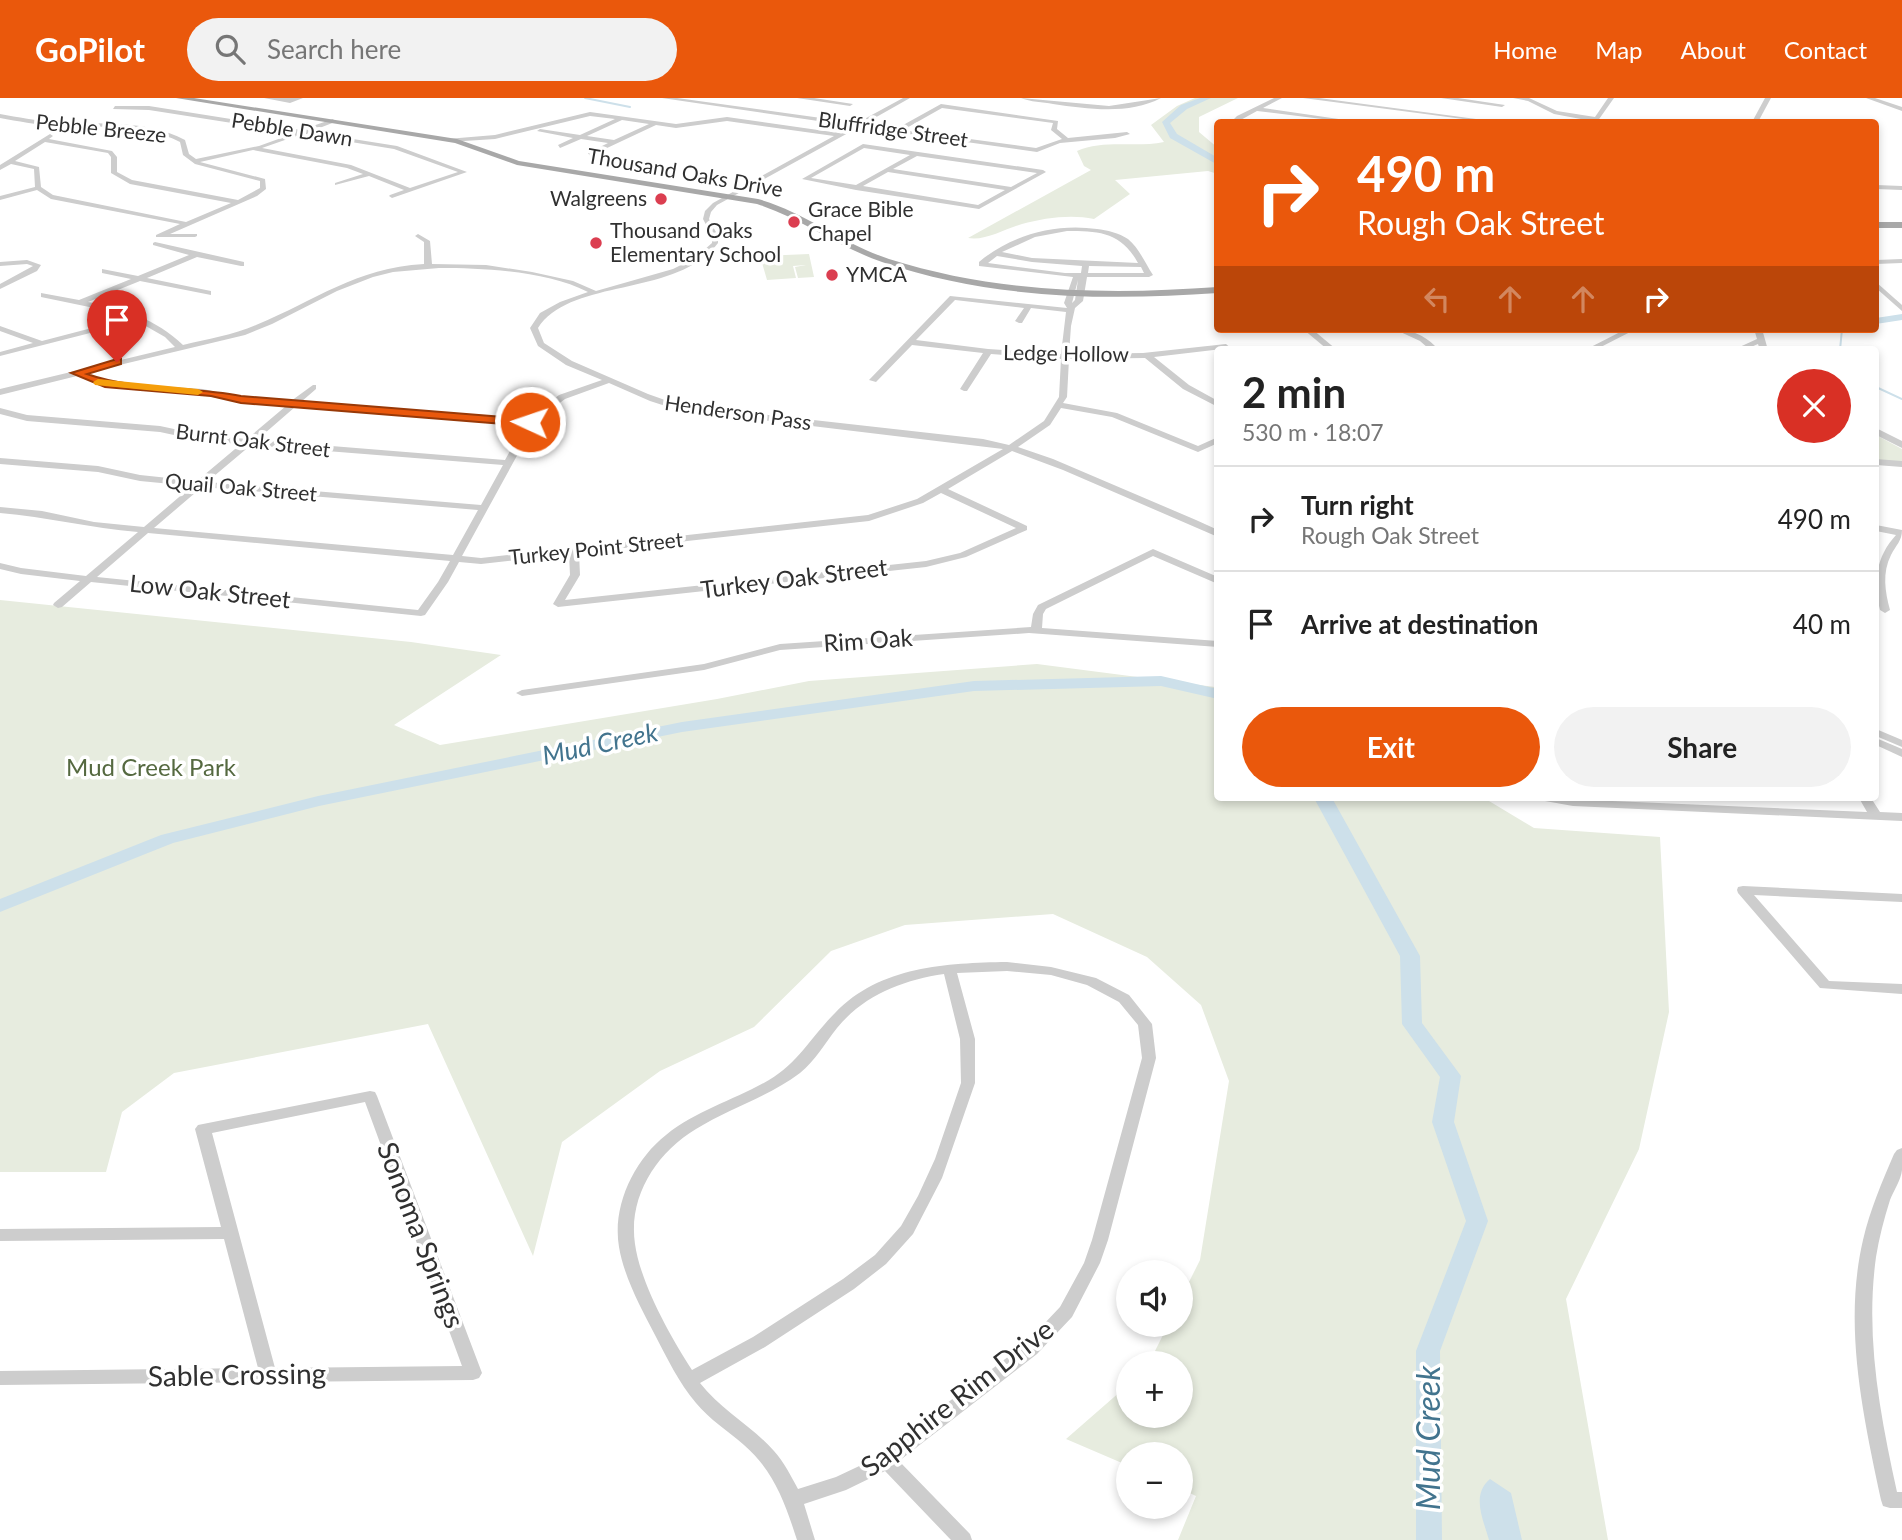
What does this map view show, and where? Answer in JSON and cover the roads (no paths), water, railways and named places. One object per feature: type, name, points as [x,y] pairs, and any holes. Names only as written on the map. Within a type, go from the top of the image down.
[{"type":"main road","name":"Thousand Oaks Drive","points":[[180,98],[449,140],[471,144],[517,163],[728,196],[794,213],[852,246],[912,268],[996,286],[1076,293],[1150,294],[1214,290]]},
{"type":"main road","points":[[1879,225],[1902,225]]},
{"type":"street","points":[[267,98],[290,102],[300,98]]},
{"type":"street","name":"Bluffridge Street","points":[[664,98],[1037,150],[1066,139]]},
{"type":"street","points":[[800,98],[848,107],[858,98]]},
{"type":"street","name":"Henderson Pass","points":[[907,98],[728,196],[711,208],[706,214],[706,220],[716,239],[705,254],[664,275],[593,292],[569,300],[547,312],[539,320],[535,334],[543,347],[557,357],[644,397],[687,409],[1013,447],[1214,532]]},
{"type":"street","points":[[1024,98],[1125,109],[1158,98]]},
{"type":"street","points":[[1237,119],[1279,98]]},
{"type":"street","points":[[1306,98],[1465,119]]},
{"type":"street","points":[[1444,98],[1502,105]]},
{"type":"street","points":[[1490,119],[1508,98]]},
{"type":"street","points":[[1516,98],[1586,119]]},
{"type":"street","points":[[1596,119],[1611,98]]},
{"type":"street","points":[[1757,119],[1768,98]]},
{"type":"street","points":[[1869,98],[1902,109]]},
{"type":"street","points":[[1888,98],[1902,101]]},
{"type":"street","points":[[103,125],[122,102]]},
{"type":"street","points":[[898,130],[941,106],[1056,122],[1054,130],[1066,139],[1127,134]]},
{"type":"street","name":"Pebble Dawn","points":[[115,108],[149,108],[403,149],[464,172],[410,190]]},
{"type":"street","points":[[1257,109],[1333,119]]},
{"type":"street","points":[[560,146],[634,113]]},
{"type":"street","points":[[535,132],[590,114],[682,126],[723,119],[840,135]]},
{"type":"street","points":[[986,121],[998,114]]},
{"type":"street","points":[[826,120],[836,115]]},
{"type":"street","name":"Pebble Breeze","points":[[0,116],[68,125],[103,125],[174,136],[183,141],[186,155],[195,162],[258,177],[265,185],[261,191],[239,202]]},
{"type":"street","points":[[7,124],[20,120]]},
{"type":"street","points":[[195,162],[255,149],[333,121]]},
{"type":"street","points":[[590,154],[654,124]]},
{"type":"street","points":[[0,167],[68,125]]},
{"type":"street","points":[[546,132],[559,126]]},
{"type":"street","points":[[449,140],[546,132],[615,142]]},
{"type":"street","points":[[471,144],[495,137]]},
{"type":"street","points":[[44,140],[107,151],[114,156],[114,173],[130,182],[239,202]]},
{"type":"street","points":[[863,146],[915,154],[1043,172],[979,207],[807,180],[806,177],[863,146]]},
{"type":"street","points":[[255,149],[349,166],[410,190]]},
{"type":"street","points":[[856,188],[915,154]]},
{"type":"street","points":[[797,158],[809,160]]},
{"type":"street","points":[[9,162],[37,168],[38,188]]},
{"type":"street","points":[[822,162],[831,163]]},
{"type":"street","points":[[887,170],[1012,189]]},
{"type":"street","points":[[337,184],[370,174]]},
{"type":"street","points":[[1879,187],[1900,189]]},
{"type":"street","points":[[0,198],[38,188],[51,197],[185,223]]},
{"type":"street","points":[[392,196],[410,190]]},
{"type":"street","points":[[55,208],[73,202]]},
{"type":"street","points":[[195,235],[158,236],[239,202]]},
{"type":"street","points":[[110,218],[127,212]]},
{"type":"street","points":[[1067,229],[1092,231],[1123,239],[1132,246],[1149,275],[1082,276],[1037,273],[982,264],[994,253],[1048,232],[1067,229]]},
{"type":"street","points":[[418,236],[427,241],[428,265]]},
{"type":"street","points":[[155,244],[242,264]]},
{"type":"street","points":[[994,253],[1032,260],[1142,265]]},
{"type":"street","points":[[78,303],[196,255]]},
{"type":"street","points":[[1879,262],[1902,261]]},
{"type":"street","points":[[0,264],[27,262],[37,265],[0,287]]},
{"type":"street","points":[[873,380],[953,298],[1028,307],[1070,308],[1078,303],[1076,293],[1086,264]]},
{"type":"street","points":[[0,393],[265,325],[363,278],[428,265],[497,268],[564,280],[593,292]]},
{"type":"street","points":[[105,271],[208,293]]},
{"type":"street","points":[[1879,287],[1902,309]]},
{"type":"street","points":[[44,295],[138,318],[162,330],[181,348]]},
{"type":"street","points":[[1020,321],[1028,307]]},
{"type":"street","points":[[1070,308],[1064,357],[1064,389],[1060,405],[1107,412],[1198,449],[1214,442]]},
{"type":"street","points":[[0,354],[138,318]]},
{"type":"street","points":[[0,328],[43,344]]},
{"type":"street","points":[[1312,333],[1328,346]]},
{"type":"street","points":[[1408,333],[1423,339],[1431,346]]},
{"type":"street","points":[[1597,346],[1624,333]]},
{"type":"street","points":[[1759,333],[1763,346]]},
{"type":"street","points":[[1747,346],[1761,340]]},
{"type":"street","name":"Ledge Hollow","points":[[910,342],[988,352],[1064,357],[1146,355],[1214,349]]},
{"type":"street","points":[[964,388],[988,352]]},
{"type":"street","points":[[1146,355],[1186,387],[1214,402]]},
{"type":"street","points":[[77,373],[113,385],[293,404],[530,422]]},
{"type":"street","points":[[455,559],[530,422],[562,397],[609,380]]},
{"type":"street","points":[[58,605],[313,387]]},
{"type":"street","name":"Turkey Point Street","points":[[0,509],[42,514],[93,525],[481,561],[574,552],[853,521],[897,511],[1013,447],[1047,423],[1060,405]]},
{"type":"street","name":"Burnt Oak Street","points":[[0,411],[27,418],[160,429],[191,437],[508,463]]},
{"type":"street","points":[[1879,433],[1902,445]]},
{"type":"street","name":"Quail Oak Street","points":[[0,461],[98,469],[140,478],[199,484],[482,508]]},
{"type":"street","points":[[1879,462],[1902,464]]},
{"type":"street","name":"Turkey Oak Street","points":[[574,552],[575,575],[558,604],[926,564],[963,555],[1024,528],[941,489]]},
{"type":"street","name":"Henderson Pass","points":[[1171,514],[1186,526],[1214,541]]},
{"type":"street","points":[[1879,529],[1902,533],[1879,575]]},
{"type":"street","points":[[1036,631],[1038,614],[1042,607],[1153,552],[1214,579]]},
{"type":"street","name":"Low Oak Street","points":[[0,566],[21,572],[421,613],[455,559]]},
{"type":"street","points":[[1879,582],[1885,610]]},
{"type":"street","name":"Rim Oak","points":[[522,692],[704,667],[780,647],[1036,631],[1214,644]]},
{"type":"street","points":[[1879,733],[1902,744]]},
{"type":"street","points":[[1879,742],[1902,754]]},
{"type":"street","points":[[1567,801],[1902,817]]},
{"type":"street","points":[[1868,801],[1876,816]]},
{"type":"street","points":[[1902,898],[1743,890],[1825,985],[1902,989]]},
{"type":"street","name":"Sapphire Rim Drive","points":[[793,1499],[840,1484],[886,1460],[1031,1349],[1066,1312],[1092,1263],[1100,1240],[1150,1051],[1146,1028],[1132,1007],[1103,985],[1084,977],[996,966],[949,968],[906,976],[856,1001],[845,1010],[817,1048],[797,1068],[772,1085],[694,1121],[669,1141],[640,1177],[630,1201],[626,1231],[635,1273],[689,1380],[718,1414],[767,1456],[793,1499],[806,1540]]},
{"type":"street","points":[[689,1380],[757,1346],[857,1279],[883,1258],[906,1231],[926,1197],[968,1083],[968,1036],[949,968]]},
{"type":"street","name":"Sonoma Springs","points":[[230,1233],[203,1129],[370,1096],[473,1373]]},
{"type":"street","points":[[1896,1500],[1871,1417],[1862,1345],[1863,1282],[1873,1225],[1902,1154]]},
{"type":"street","points":[[0,1235],[230,1233],[268,1375]]},
{"type":"street","name":"Sable Crossing","points":[[0,1378],[473,1373]]},
{"type":"street","points":[[886,1460],[963,1540]]},
{"type":"water","points":[[1490,1479],[1511,1493],[1522,1540],[1489,1540],[1480,1500],[1484,1485]]},
{"type":"waterway","points":[[585,98],[630,107]]},
{"type":"waterway","points":[[1207,98],[1184,107],[1166,122],[1173,136],[1214,160]]},
{"type":"waterway","points":[[1879,321],[1902,317]]},
{"type":"waterway","points":[[1840,346],[1842,333]]},
{"type":"waterway","points":[[1879,388],[1902,399]]},
{"type":"waterway","name":"Mud Creek","points":[[0,906],[167,839],[318,801],[682,727],[974,686],[1161,681],[1214,693]]},
{"type":"waterway","name":"Mud Creek","points":[[1325,801],[1410,956],[1412,1024],[1451,1076],[1443,1122],[1477,1221],[1428,1351],[1429,1540]]},
{"type":"place","name":"Walgreens","points":[[661,199]]},
{"type":"place","name":"Grace Bible Chapel","points":[[794,222]]},
{"type":"place","name":"Thousand Oaks Elementary School","points":[[596,243]]},
{"type":"place","name":"YMCA","points":[[832,275]]},
{"type":"park label","name":"Mud Creek Park","points":[[151,768]]}]
